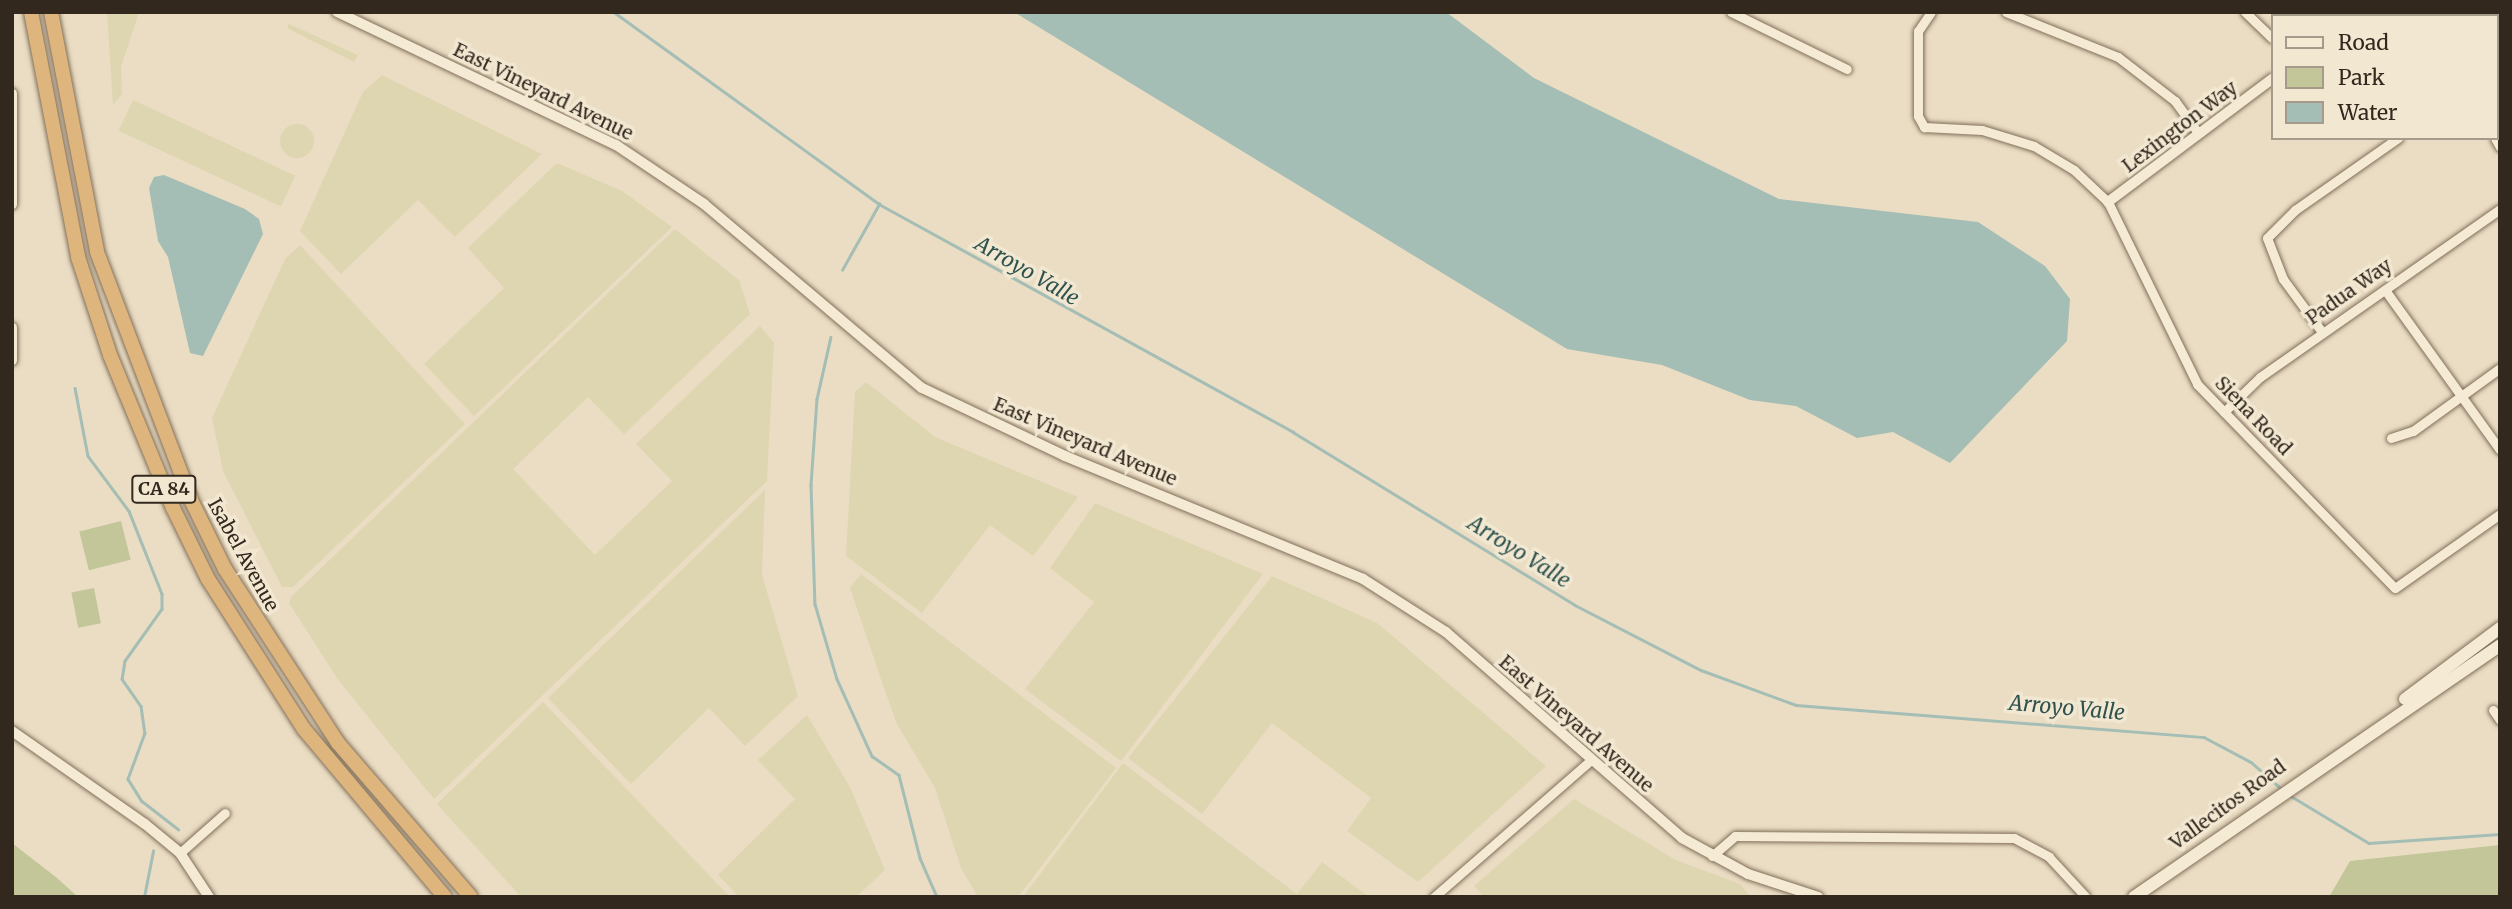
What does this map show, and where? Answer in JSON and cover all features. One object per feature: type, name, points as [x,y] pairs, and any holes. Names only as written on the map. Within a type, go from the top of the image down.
[{"type":"highway","name":"Isabel Avenue","points":[[31,12],[78,257],[118,377],[173,508],[208,579],[304,729],[445,897]]},
{"type":"highway","points":[[40,12],[49,79],[68,118]]},
{"type":"highway","name":"Isabel Avenue","points":[[51,12],[68,118],[97,252],[128,348],[225,569],[338,743],[471,897]]},
{"type":"main road","name":"Vallecitos Road","points":[[2346,746],[2500,628]]},
{"type":"main road","name":"Vallecitos Road","points":[[2134,897],[2260,804],[2500,645]]},
{"type":"street","name":"East Vineyard Avenue","points":[[337,12],[616,145],[704,204],[922,387],[1065,456],[1363,579],[1446,632],[1590,761],[1712,856],[1818,897]]},
{"type":"street","points":[[1731,12],[1847,69]]},
{"type":"street","points":[[1931,12],[1918,31],[1918,116],[1924,127],[1982,130],[2034,146],[2074,170],[2108,202]]},
{"type":"street","points":[[2006,12],[2118,57],[2175,101],[2198,133]]},
{"type":"street","points":[[2245,12],[2270,36]]},
{"type":"street","name":"Lexington Way","points":[[2108,202],[2270,80]]},
{"type":"street","points":[[12,93],[12,205]]},
{"type":"street","points":[[2322,332],[2283,279],[2267,238],[2295,210],[2395,140]]},
{"type":"street","name":"Siena Road","points":[[2108,202],[2197,384],[2395,588],[2500,514]]},
{"type":"street","name":"Padua Way","points":[[2224,412],[2322,332],[2500,209]]},
{"type":"street","points":[[2385,290],[2500,450]]},
{"type":"street","points":[[12,327],[12,360]]},
{"type":"street","points":[[2391,438],[2462,398],[2500,368]]},
{"type":"street","points":[[2493,710],[2500,720]]},
{"type":"street","points":[[12,731],[180,853],[209,897]]},
{"type":"street","points":[[1434,897],[1590,761]]},
{"type":"street","points":[[180,853],[225,813]]},
{"type":"street","points":[[1712,856],[1735,836],[2014,838],[2049,857],[2085,896]]},
{"type":"shaded area","points":[[107,12],[139,12],[121,67],[122,94],[113,105]]},
{"type":"shaded area","points":[[289,24],[358,55],[354,62],[287,28]]},
{"type":"shaded area","points":[[382,75],[542,154],[455,237],[418,200],[341,274],[300,231],[363,92]]},
{"type":"shaded area","points":[[133,100],[295,176],[281,206],[119,131]]},
{"type":"shaded area","points":[[297,124],[309,129],[314,141],[309,153],[297,158],[285,153],[280,141],[285,129]]},
{"type":"shaded area","points":[[557,163],[622,191],[672,227],[474,416],[424,364],[504,288],[468,248]]},
{"type":"shaded area","points":[[675,229],[739,280],[750,314],[624,434],[588,397],[513,469],[595,555],[672,481],[636,444],[760,326],[774,343],[767,481],[434,799],[337,678],[289,603],[291,597]]},
{"type":"shaded area","points":[[300,245],[465,424],[293,587],[282,587],[223,471],[212,418],[285,259]]},
{"type":"shaded area","points":[[866,382],[935,437],[1078,497],[1033,556],[990,525],[922,613],[846,556],[855,392]]},
{"type":"shaded area","points":[[765,490],[762,575],[798,696],[745,746],[709,708],[631,784],[548,698]]},
{"type":"shaded area","points":[[1095,503],[1263,574],[1121,761],[1025,689],[1094,602],[1050,568]]},
{"type":"shaded area","points":[[861,574],[1116,768],[1018,897],[978,897],[961,868],[935,788],[897,724],[884,688],[850,588]]},
{"type":"shaded area","points":[[1272,576],[1377,623],[1546,766],[1418,882],[1347,831],[1371,798],[1272,723],[1202,814],[1128,758]]},
{"type":"shaded area","points":[[543,702],[730,897],[521,897],[437,804]]},
{"type":"shaded area","points":[[807,715],[850,787],[885,870],[856,897],[739,897],[718,875],[795,799],[758,760]]},
{"type":"shaded area","points":[[1123,763],[1297,894],[1322,862],[1369,897],[1023,897]]},
{"type":"shaded area","points":[[1574,799],[1676,860],[1740,884],[1750,896],[1484,897],[1474,886]]},
{"type":"green space","points":[[121,521],[131,560],[89,570],[79,531]]},
{"type":"green space","points":[[94,588],[101,623],[78,628],[71,592]]},
{"type":"green space","points":[[12,843],[57,878],[78,897],[12,897]]},
{"type":"green space","points":[[2500,845],[2500,897],[2329,897],[2350,861]]},
{"type":"water","points":[[1014,12],[1446,12],[1534,78],[1779,199],[1978,222],[2045,266],[2070,299],[2067,341],[1950,463],[1893,432],[1857,438],[1796,406],[1750,400],[1662,365],[1567,349]]},
{"type":"water","points":[[164,175],[245,209],[259,219],[263,234],[203,356],[190,353],[168,257],[158,241],[149,188],[154,177]]},
{"type":"waterway","name":"Arroyo Valle","points":[[614,12],[879,204],[1293,432],[1575,605],[1701,670],[1796,705],[2204,737],[2251,762],[2283,790]]},
{"type":"waterway","points":[[842,270],[879,204]]},
{"type":"waterway","points":[[831,337],[817,399],[811,485],[815,604],[837,679],[872,756],[899,775],[920,858],[937,897]]},
{"type":"waterway","points":[[75,388],[88,456],[129,511],[162,594],[162,609],[125,661],[122,679],[141,706],[145,733],[128,779],[142,801],[178,829]]},
{"type":"waterway","name":"Arroyo Valle","points":[[2291,796],[2369,843],[2500,834]]},
{"type":"waterway","points":[[144,897],[153,851]]}]
